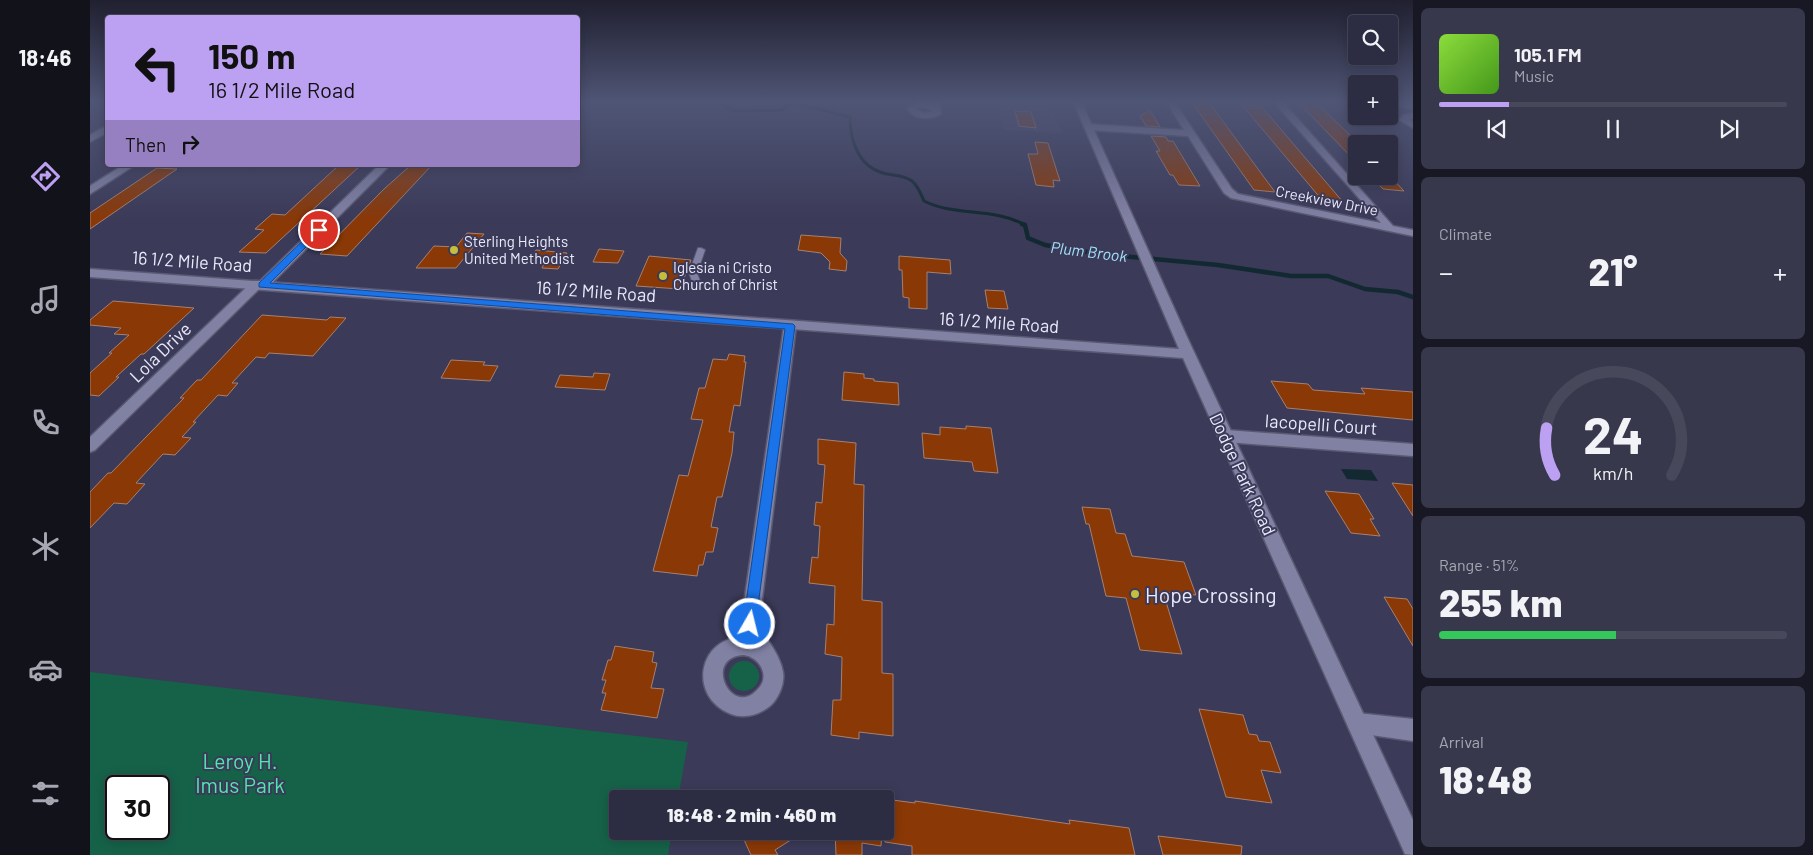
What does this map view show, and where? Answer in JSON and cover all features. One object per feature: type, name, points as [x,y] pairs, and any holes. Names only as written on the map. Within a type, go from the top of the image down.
[{"type":"street","name":"Dodge Park Road","points":[[1094,141],[1188,354],[1413,846]]},
{"type":"street","name":"Creekview Drive","points":[[1196,141],[1228,191],[1235,196],[1413,233]]},
{"type":"street","points":[[1314,141],[1386,222],[1389,228]]},
{"type":"street","points":[[90,191],[127,167]]},
{"type":"street","name":"Lola Drive","points":[[90,446],[97,432],[260,285],[383,167]]},
{"type":"street","name":"16 1/2 Mile Road","points":[[90,273],[1188,354]]},
{"type":"street","points":[[750,624],[715,663],[712,673],[713,683],[717,692],[725,700],[745,706],[756,703],[765,697],[771,689],[774,680],[774,670],[771,661],[756,640],[750,624],[790,326]]},
{"type":"street","name":"Iacopelli Court","points":[[1226,436],[1413,450]]},
{"type":"street","points":[[728,650],[747,646],[765,654]]},
{"type":"street","points":[[1357,724],[1413,730]]},
{"type":"lane","points":[[696,281],[693,273],[701,250]]},
{"type":"green space","points":[[744,661],[755,665],[759,676],[755,687],[744,691],[733,687],[729,676],[733,665]]},
{"type":"green space","name":"Leroy H. Imus Park","points":[[90,672],[688,742],[680,790],[609,790],[609,840],[670,840],[668,855],[90,855]]},
{"type":"water","points":[[1341,469],[1371,470],[1378,481],[1347,479]]},
{"type":"building","points":[[1154,141],[1173,141],[1200,186],[1179,185],[1173,175],[1170,175],[1156,151],[1160,151]]},
{"type":"building","points":[[1219,141],[1237,141],[1275,192],[1254,190]]},
{"type":"building","points":[[1272,141],[1291,141],[1343,202],[1322,200]]},
{"type":"building","points":[[1336,141],[1348,141],[1348,154]]},
{"type":"building","points":[[1035,142],[1048,143],[1060,181],[1053,180],[1054,187],[1036,185],[1028,154],[1038,154]]},
{"type":"building","points":[[337,167],[359,167],[266,253],[239,252],[264,230],[255,229],[272,214],[285,215]]},
{"type":"building","points":[[409,167],[430,167],[347,256],[320,254],[384,189]]},
{"type":"building","points":[[157,168],[177,169],[90,229],[90,213]]},
{"type":"building","points":[[1379,185],[1398,185],[1404,191],[1383,189]]},
{"type":"building","name":"Sterling Heights United Methodist","points":[[467,233],[484,234],[456,268],[416,268],[434,246],[456,247]]},
{"type":"building","points":[[801,235],[841,238],[840,253],[847,261],[846,271],[829,269],[830,262],[821,253],[798,250]]},
{"type":"building","points":[[599,249],[624,251],[618,263],[593,262]]},
{"type":"building","points":[[536,250],[567,253],[558,269],[542,268],[544,264],[529,263]]},
{"type":"building","name":"Iglesia ni Cristo Church of Christ","points":[[649,256],[691,260],[680,289],[636,286]]},
{"type":"building","points":[[899,256],[950,260],[951,274],[927,272],[927,309],[909,308],[909,298],[903,297],[902,270],[899,270]]},
{"type":"building","points":[[985,290],[1004,291],[1008,309],[988,308]]},
{"type":"building","points":[[113,301],[194,308],[116,377],[119,377],[99,396],[90,395],[90,373],[129,335],[114,334],[121,328],[90,325],[90,320]]},
{"type":"building","points":[[262,315],[327,320],[330,317],[346,318],[313,356],[269,353],[265,358],[256,357],[232,383],[238,383],[227,396],[218,395],[193,422],[196,422],[182,437],[191,438],[175,455],[163,454],[136,483],[145,484],[127,504],[114,503],[90,528],[90,492],[184,398],[180,398],[197,380],[201,380]]},
{"type":"building","points":[[729,354],[745,356],[744,362],[746,362],[740,406],[734,405],[729,432],[734,432],[732,453],[722,497],[717,497],[711,527],[718,528],[713,552],[706,552],[703,565],[699,565],[697,576],[653,571],[679,475],[688,476],[703,420],[691,419],[699,388],[705,388],[713,359],[727,360]]},
{"type":"building","points":[[451,360],[485,362],[483,365],[498,366],[490,381],[441,378]]},
{"type":"building","points":[[844,372],[864,374],[864,378],[874,379],[874,381],[898,383],[899,405],[842,400]]},
{"type":"building","points":[[594,373],[610,374],[605,390],[555,387],[560,375],[593,377]]},
{"type":"building","points":[[1271,381],[1308,384],[1313,390],[1365,394],[1361,388],[1413,392],[1413,420],[1287,408]]},
{"type":"building","points":[[966,426],[991,428],[998,473],[974,471],[972,462],[924,458],[922,433],[940,435],[940,427],[966,429]]},
{"type":"building","points":[[818,439],[856,443],[854,484],[864,485],[862,600],[882,602],[882,673],[893,674],[893,736],[859,732],[859,739],[831,735],[833,700],[841,700],[842,657],[825,654],[827,624],[834,625],[835,586],[809,583],[812,557],[818,558],[820,526],[814,525],[816,502],[822,503],[825,465],[818,464]]},
{"type":"building","points":[[1392,483],[1413,485],[1413,516]]},
{"type":"building","points":[[1325,491],[1359,494],[1374,519],[1370,519],[1380,536],[1351,533]]},
{"type":"building","name":"Hope Crossing","points":[[1082,507],[1110,509],[1116,533],[1125,534],[1132,556],[1184,562],[1196,595],[1163,592],[1182,654],[1140,650],[1126,598],[1106,596],[1089,524],[1086,524]]},
{"type":"building","points":[[1384,597],[1407,599],[1413,609],[1413,646]]},
{"type":"building","points":[[615,646],[654,652],[652,662],[657,663],[651,688],[664,689],[657,718],[601,710],[606,693],[602,693],[606,680],[602,680],[608,660],[611,660]]},
{"type":"building","points":[[1199,709],[1243,715],[1249,734],[1257,735],[1259,741],[1270,742],[1281,773],[1261,770],[1272,803],[1226,797]]},
{"type":"building","points":[[894,800],[915,803],[915,801],[1070,824],[1069,820],[1129,828],[1135,855],[912,855],[912,846],[885,842],[885,840],[894,840]]},
{"type":"building","points":[[1158,836],[1242,846],[1241,855],[1163,855]]},
{"type":"building","points":[[744,840],[791,840],[775,850],[778,855],[751,855]]},
{"type":"building","points":[[835,840],[881,840],[881,846],[862,843],[862,855],[836,855]]},
{"type":"waterway","name":"Plum Brook","points":[[854,141],[857,151],[867,165],[874,170],[905,177],[912,181],[918,188],[924,201],[949,209],[1013,219],[1025,225]]},
{"type":"waterway","name":"Plum Brook","points":[[1025,225],[1028,238],[1045,245],[1100,254],[1218,265],[1291,276],[1328,276],[1365,289],[1398,292],[1413,297]]},
{"type":"place","name":"Sterling Heights United Methodist","points":[[454,250]]},
{"type":"place","name":"Iglesia ni Cristo Church of Christ","points":[[663,276]]},
{"type":"place","name":"Hope Crossing","points":[[1135,594]]},
{"type":"route","points":[[319,230],[263,285],[790,326],[750,624]]}]
